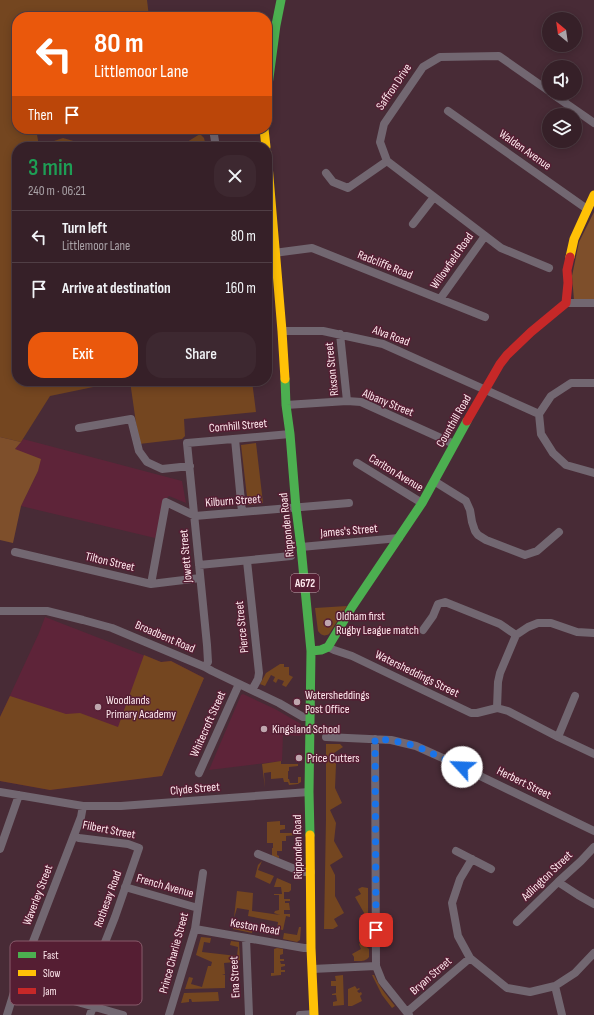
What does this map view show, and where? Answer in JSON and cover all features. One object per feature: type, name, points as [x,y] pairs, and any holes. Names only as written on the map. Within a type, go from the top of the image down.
[{"type":"main road","points":[[272,55],[281,0]]},
{"type":"main road","points":[[566,303],[568,283],[567,270],[574,239],[594,195]]},
{"type":"main road","name":"Ripponden Road","points":[[272,225],[282,331],[286,405],[311,651],[309,792],[311,948],[314,1014]]},
{"type":"main road","name":"Counthill Road","points":[[328,647],[356,601],[422,503],[500,364],[516,345],[566,303]]},
{"type":"main road","points":[[311,651],[321,650],[328,647]]},
{"type":"street","name":"Saffron Drive","points":[[387,161],[380,142],[384,124],[423,66],[440,57],[499,56],[542,86]]},
{"type":"street","name":"Saffron Drive","points":[[561,100],[594,123]]},
{"type":"street","name":"Walden Avenue","points":[[448,111],[587,209]]},
{"type":"street","points":[[326,173],[334,182],[348,188],[387,161],[501,248],[548,268]]},
{"type":"street","points":[[413,224],[434,197]]},
{"type":"street","name":"Willowfield Road","points":[[440,299],[485,236]]},
{"type":"street","name":"Radcliffe Road","points":[[274,253],[312,248],[485,317]]},
{"type":"street","points":[[566,303],[594,303]]},
{"type":"street","name":"Alva Road","points":[[282,331],[323,331],[383,344],[539,414]]},
{"type":"street","name":"Rixson Street","points":[[340,334],[347,401]]},
{"type":"street","points":[[594,383],[571,383],[551,396],[539,414],[541,434],[553,453],[566,465],[594,473]]},
{"type":"street","name":"Albany Street","points":[[286,405],[347,401],[361,402],[454,444]]},
{"type":"street","points":[[79,428],[131,419],[139,451],[147,462],[162,469],[190,466]]},
{"type":"street","name":"Cornhill Street","points":[[187,442],[290,434]]},
{"type":"street","points":[[235,439],[242,512]]},
{"type":"street","name":"Jowett Street","points":[[187,442],[208,662],[206,667]]},
{"type":"street","name":"Carlton Avenue","points":[[357,463],[422,503]]},
{"type":"street","points":[[434,481],[466,501],[470,510],[475,531],[486,540],[525,555],[537,551],[559,532]]},
{"type":"street","points":[[151,584],[166,502],[195,516]]},
{"type":"street","name":"Kilburn Street","points":[[195,516],[349,503]]},
{"type":"street","name":"James's Street","points":[[301,546],[399,538]]},
{"type":"street","name":"Tilton Street","points":[[15,552],[151,584],[200,578]]},
{"type":"street","points":[[199,565],[291,556]]},
{"type":"street","name":"Pierce Street","points":[[247,561],[259,673],[258,679],[252,690]]},
{"type":"street","points":[[423,630],[433,616],[438,604],[445,602],[500,624],[516,635]]},
{"type":"street","name":"Broadbent Road","points":[[0,611],[47,611],[112,628],[206,667],[304,717],[310,717]]},
{"type":"street","points":[[594,633],[577,632],[551,623],[538,623],[528,627],[516,635],[500,672],[497,708],[594,754]]},
{"type":"street","name":"Watersheddings Street","points":[[328,647],[352,656],[471,713],[497,708]]},
{"type":"street","name":"Whitecroft Street","points":[[199,773],[239,684]]},
{"type":"street","points":[[558,737],[575,696]]},
{"type":"street","name":"Herbert Street","points":[[326,737],[391,740],[416,746],[594,831]]},
{"type":"street","points":[[375,739],[376,966],[382,981],[408,1013]]},
{"type":"street","name":"Clyde Street","points":[[0,792],[83,806],[127,806],[309,792]]},
{"type":"street","points":[[0,849],[19,795]]},
{"type":"street","name":"Waverley Street","points":[[33,941],[81,817],[83,806]]},
{"type":"street","name":"Filbert Street","points":[[74,836],[79,838],[128,844],[139,848]]},
{"type":"street","name":"Adlington Street","points":[[517,922],[594,847]]},
{"type":"street","name":"Rothesay Road","points":[[105,941],[139,848]]},
{"type":"street","points":[[456,850],[491,869]]},
{"type":"street","points":[[258,854],[302,872],[311,872]]},
{"type":"street","points":[[472,859],[460,879],[452,903],[458,936],[470,958],[507,988],[530,992],[555,986],[575,973],[594,952]]},
{"type":"street","name":"Prince Charlie Street","points":[[169,1015],[195,929],[202,873]]},
{"type":"street","points":[[558,882],[594,904]]},
{"type":"street","name":"French Avenue","points":[[125,887],[198,908]]},
{"type":"street","name":"Keston Road","points":[[195,929],[311,948]]},
{"type":"street","name":"Ena Street","points":[[246,938],[249,1015]]},
{"type":"street","name":"Bryan Street","points":[[408,1013],[470,958]]},
{"type":"street","points":[[312,969],[376,966]]},
{"type":"street","points":[[555,986],[562,1015]]},
{"type":"street","name":"Waverley Street","points":[[7,1015],[10,1005]]},
{"type":"street","points":[[84,1005],[92,1011],[123,1015]]},
{"type":"street","points":[[300,1015],[314,1014]]},
{"type":"shaded area","points":[[0,0],[147,0],[148,12],[12,12],[12,134],[37,134],[38,142],[12,142],[12,386],[98,386],[50,396],[21,442],[0,437]]},
{"type":"shaded area","points":[[200,134],[204,138],[205,142],[187,142]]},
{"type":"shaded area","points":[[63,138],[77,142],[51,142]]},
{"type":"shaded area","points":[[594,212],[594,299],[574,300],[572,276],[579,242]]},
{"type":"shaded area","points":[[131,386],[253,386],[256,412],[184,419],[185,436],[182,439],[139,444]]},
{"type":"shaded area","points":[[0,437],[21,442],[15,449],[41,459],[38,471],[21,506],[13,543],[0,540]]},
{"type":"shaded area","points":[[23,439],[182,481],[186,503],[169,496],[165,500],[155,538],[21,506],[38,471],[15,449]]},
{"type":"shaded area","points":[[256,443],[263,503],[248,505],[241,445]]},
{"type":"shaded area","points":[[347,606],[329,634],[320,634],[318,631],[315,608]]},
{"type":"shaded area","name":"Woodlands Primary Academy","points":[[45,617],[161,662],[171,661],[204,678],[162,776],[50,790],[0,781],[0,717]]},
{"type":"shaded area","name":"Woodlands Primary Academy","points":[[144,655],[161,662],[171,661],[204,678],[162,776],[50,790],[0,781],[0,717],[10,696],[66,714],[80,713],[118,727]]},
{"type":"shaded area","points":[[280,664],[284,664],[284,667],[289,667],[289,675],[293,677],[286,687],[282,685],[284,681],[278,679],[276,683],[273,681],[275,677],[271,675],[265,686],[260,684],[266,673]]},
{"type":"shaded area","name":"Kingsland School","points":[[243,694],[275,709],[301,724],[301,736],[283,735],[282,761],[209,770],[241,695]]},
{"type":"shaded area","points":[[326,744],[340,744],[343,747],[331,755],[336,764],[335,788],[342,803],[330,810],[336,823],[334,841],[343,857],[330,865],[335,875],[335,896],[344,913],[334,919],[338,926],[333,929],[324,929]]},
{"type":"shaded area","points":[[281,761],[281,764],[298,764],[298,766],[289,767],[288,779],[290,783],[298,783],[298,777],[301,777],[301,782],[298,784],[289,785],[288,782],[284,782],[283,778],[271,779],[271,772],[264,773],[265,788],[262,764]]},
{"type":"shaded area","points":[[280,821],[280,825],[285,825],[285,829],[280,830],[280,833],[297,833],[297,835],[286,836],[286,841],[282,841],[282,851],[277,851],[279,858],[272,856],[273,843],[267,843],[267,822]]},
{"type":"shaded area","points":[[262,861],[258,870],[274,876],[270,884],[255,877],[258,865]]},
{"type":"shaded area","points":[[277,878],[291,884],[291,890],[289,892],[284,892],[284,899],[290,899],[290,901],[285,901],[285,903],[289,903],[290,910],[284,910],[284,914],[290,914],[290,917],[286,916],[283,930],[277,929],[278,922],[248,916],[249,910],[237,908],[234,918],[237,891],[253,893],[252,911],[280,915],[274,913],[275,911],[279,910],[279,895],[274,894],[282,894],[281,887],[274,887]]},
{"type":"shaded area","points":[[362,887],[368,888],[368,918],[355,897],[361,894],[358,889]]},
{"type":"shaded area","points":[[234,923],[253,927],[252,933],[233,929]]},
{"type":"shaded area","points":[[299,927],[301,927],[300,940],[297,942],[283,939],[284,933],[297,935]]},
{"type":"shaded area","points":[[201,937],[211,938],[210,943],[204,942],[202,952],[237,956],[238,947],[230,945],[231,941],[239,942],[240,960],[224,963],[225,974],[222,975],[225,975],[225,988],[185,989],[189,977],[193,978],[191,984],[202,987],[208,966],[211,966],[212,962],[196,955]]},
{"type":"shaded area","points":[[361,942],[369,949],[369,957],[364,960],[354,961],[352,954],[361,949],[359,944]]},
{"type":"shaded area","points":[[274,949],[283,949],[283,954],[280,955],[280,959],[284,959],[284,961],[280,961],[281,964],[285,964],[285,966],[281,967],[281,970],[285,970],[285,972],[281,972],[281,975],[271,976],[271,973],[274,973]]},
{"type":"shaded area","points":[[343,975],[344,1005],[333,1006],[333,1002],[337,1001],[336,995],[332,995],[336,993],[336,986],[331,986],[331,981],[336,981],[335,976]]},
{"type":"shaded area","points":[[372,975],[374,975],[395,1006],[392,1008],[382,995]]},
{"type":"shaded area","points":[[355,986],[357,989],[360,989],[357,991],[359,993],[361,992],[362,994],[360,996],[362,1001],[352,1006],[348,1006],[348,989]]},
{"type":"shaded area","points":[[218,992],[219,1001],[192,1002],[191,999],[189,999],[189,1002],[181,1003],[184,993]]},
{"type":"traffic: fast","points":[[272,55],[281,0]]},
{"type":"traffic: fast","points":[[285,379],[286,405],[311,651],[309,792],[310,835]]},
{"type":"traffic: fast","points":[[311,651],[321,650],[328,647],[352,607],[422,503],[467,421]]},
{"type":"traffic: slow","points":[[265,134],[265,142]]},
{"type":"traffic: slow","points":[[570,257],[574,239],[594,195]]},
{"type":"traffic: slow","points":[[272,212],[285,379]]},
{"type":"traffic: slow","points":[[310,835],[311,948],[314,1015]]},
{"type":"traffic: jam","points":[[467,421],[500,364],[507,355],[531,332],[566,303],[568,283],[567,270],[570,257]]},
{"type":"place","name":"Oldham first Rugby League match","points":[[328,623]]},
{"type":"place","name":"Watersheddings Post Office","points":[[297,702]]},
{"type":"place","name":"Woodlands Primary Academy","points":[[98,707]]},
{"type":"place","name":"Kingsland School","points":[[264,729]]},
{"type":"place","name":"Price Cutters","points":[[299,758]]},
{"type":"route","points":[[376,930],[375,739],[391,740],[416,746],[462,767]]}]
